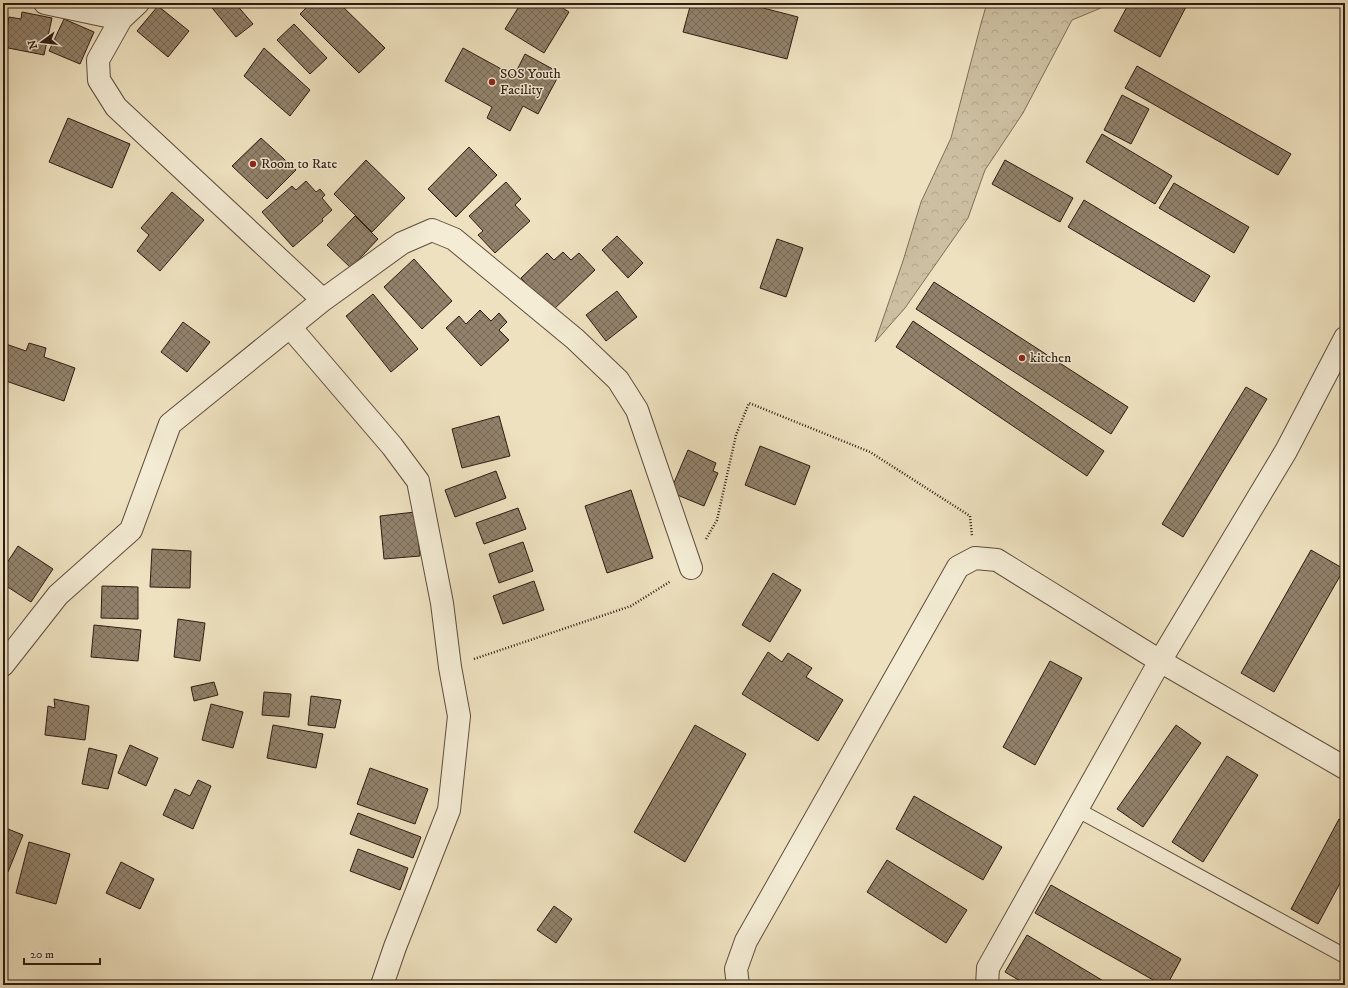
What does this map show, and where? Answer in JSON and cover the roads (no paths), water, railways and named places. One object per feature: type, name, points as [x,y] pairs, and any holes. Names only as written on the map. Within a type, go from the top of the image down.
[{"type":"street","points":[[45,3],[121,19]]},
{"type":"street","points":[[138,3],[121,19],[98,60],[99,80],[116,107],[323,300]]},
{"type":"street","points":[[3,664],[58,595],[131,530],[170,424],[323,300],[402,243],[432,230],[454,240],[575,339],[618,380],[637,410],[691,568]]},
{"type":"street","points":[[290,327],[392,446],[418,481],[442,603],[450,667],[459,716],[449,810],[395,947],[382,985]]},
{"type":"street","points":[[987,985],[988,968],[1160,661],[1286,451],[1345,338]]},
{"type":"street","points":[[738,985],[736,969],[746,941],[958,567],[975,558],[997,560],[1160,661],[1345,768]]},
{"type":"lane","points":[[1076,810],[1345,956]]},
{"type":"place","name":"SOS Youth Facility","points":[[492,82]]},
{"type":"place","name":"Room to Rate","points":[[253,164]]},
{"type":"place","name":"kitchen","points":[[1022,358]]}]
